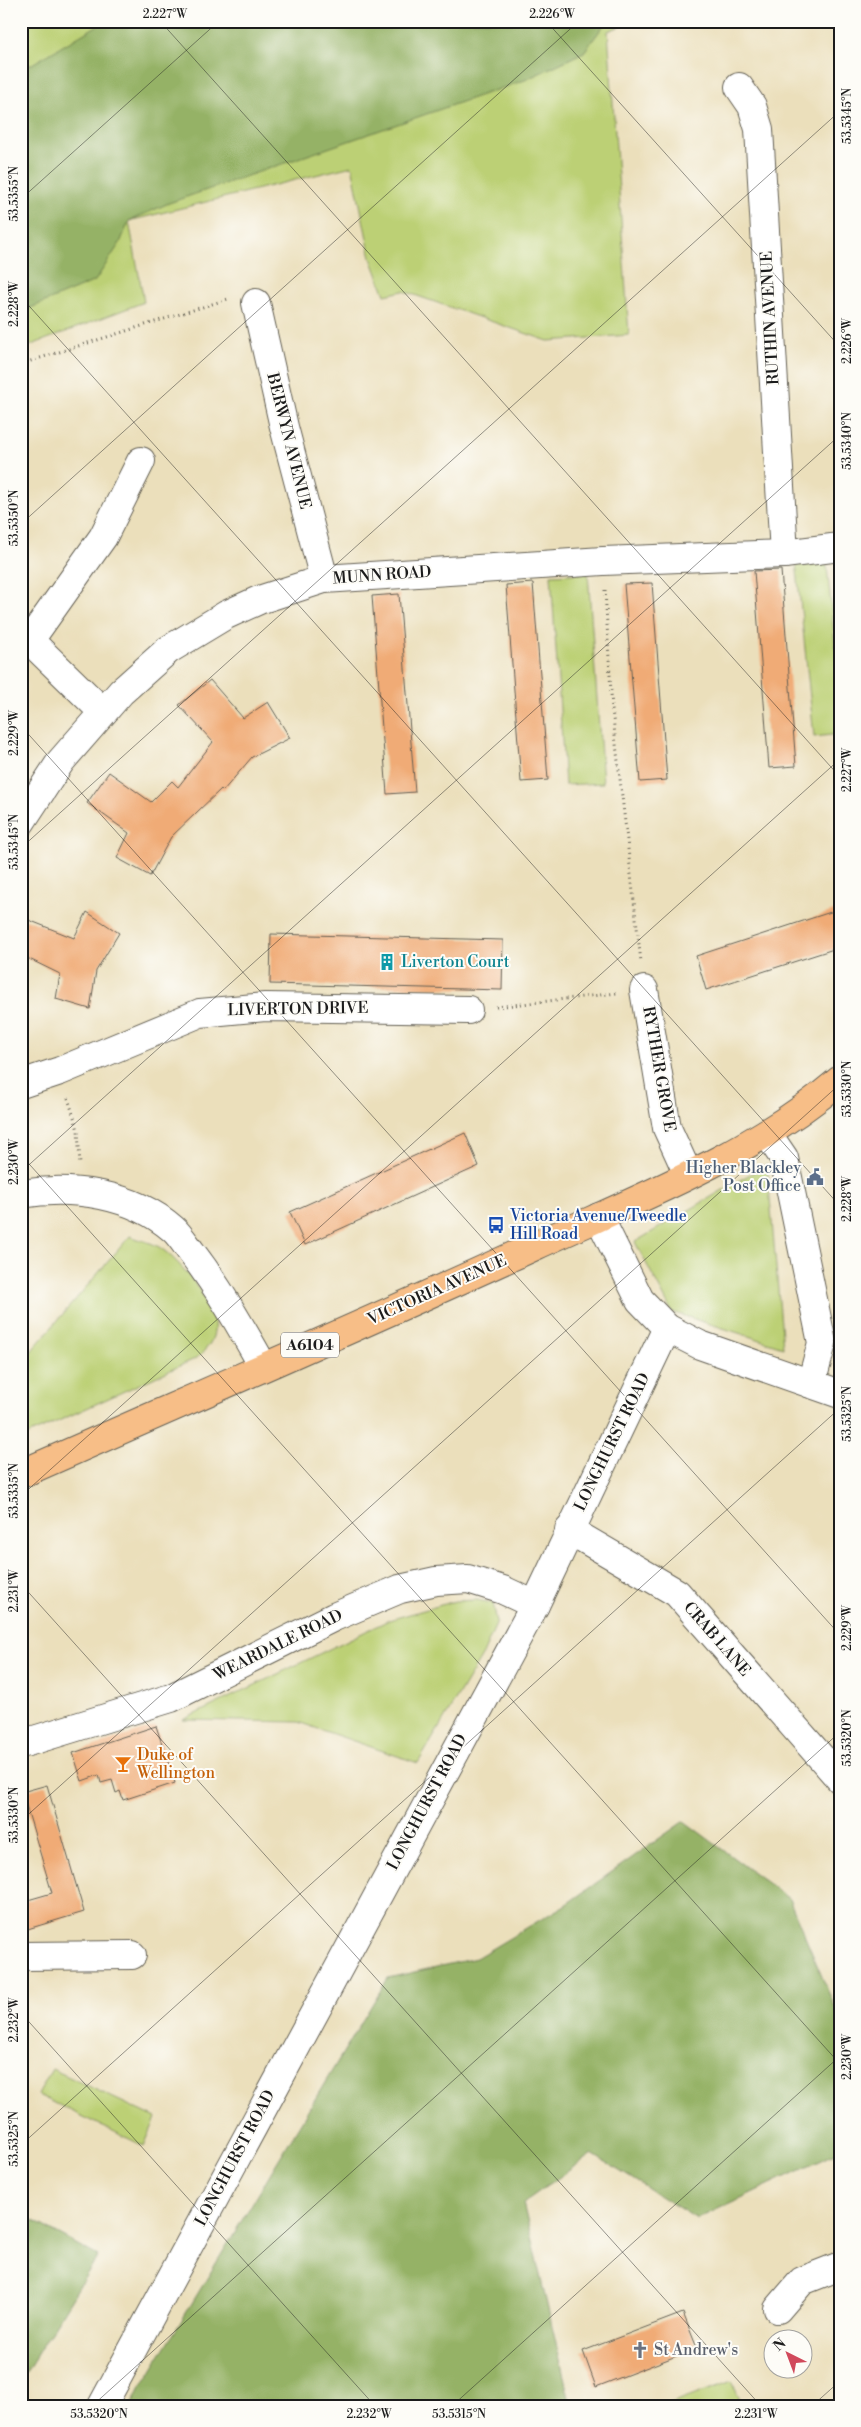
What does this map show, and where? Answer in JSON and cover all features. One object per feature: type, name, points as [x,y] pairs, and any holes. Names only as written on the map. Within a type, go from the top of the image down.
[{"type":"main road","name":"VICTORIA AVENUE","points":[[21,1474],[599,1217],[767,1133],[838,1086]]},
{"type":"street","name":"RUTHIN AVENUE","points":[[739,87],[752,106],[759,129],[784,554]]},
{"type":"street","name":"BERWYN AVENUE","points":[[256,303],[284,427],[324,579]]},
{"type":"street","points":[[102,711],[26,636],[103,537],[141,461]]},
{"type":"street","name":"MUNN ROAD","points":[[21,822],[61,761],[102,711],[168,650],[226,615],[259,600],[324,579],[603,561],[784,554],[840,548]]},
{"type":"street","name":"RYTHER GROVE","points":[[644,990],[667,1128],[688,1174]]},
{"type":"street","name":"LIVERTON DRIVE","points":[[21,1084],[60,1071],[200,1013],[265,1007],[468,1010]]},
{"type":"street","points":[[767,1133],[784,1158],[822,1343],[811,1384]]},
{"type":"street","points":[[21,1194],[40,1191],[111,1196],[142,1208],[174,1229],[213,1280],[263,1366]]},
{"type":"street","points":[[599,1217],[640,1300],[668,1328],[700,1345],[840,1394]]},
{"type":"street","name":"LONGHURST ROAD","points":[[102,2406],[535,1605],[569,1530],[668,1328]]},
{"type":"street","name":"CRAB LANE","points":[[569,1530],[677,1593],[840,1779]]},
{"type":"street","name":"WEARDALE ROAD","points":[[21,1744],[172,1698],[334,1617],[400,1589],[436,1581],[468,1579],[502,1590],[535,1605]]},
{"type":"street","points":[[21,1956],[132,1955]]},
{"type":"street","points":[[778,2309],[802,2281],[840,2266]]},
{"type":"path","points":[[21,364],[242,295],[256,303]]},
{"type":"path","points":[[468,1010],[644,990],[612,709],[603,561]]},
{"type":"path","points":[[60,1071],[78,1130],[82,1193]]},
{"type":"green space","points":[[21,21],[634,21],[608,31],[629,335],[548,341],[403,291],[385,295],[371,258],[352,166],[129,221],[144,302],[21,349]]},
{"type":"green space","points":[[105,21],[607,21],[584,52],[525,80],[169,203],[129,221],[120,243],[95,281],[21,312],[21,67],[32,64]]},
{"type":"green space","points":[[826,557],[840,692],[840,734],[814,737],[796,561]]},
{"type":"green space","points":[[588,573],[603,783],[565,785],[551,575]]},
{"type":"green space","points":[[767,1164],[783,1347],[672,1312],[635,1242]]},
{"type":"green space","points":[[130,1236],[159,1247],[168,1253],[196,1285],[210,1310],[214,1322],[214,1332],[210,1343],[197,1358],[21,1438],[21,1363]]},
{"type":"green space","points":[[477,1600],[493,1603],[497,1622],[483,1654],[418,1763],[298,1722],[183,1720],[389,1620],[455,1601]]},
{"type":"green space","points":[[684,1821],[789,1899],[840,2019],[840,2151],[697,2219],[592,2154],[523,2203],[571,2406],[130,2406],[388,1978],[476,1958],[565,1905]]},
{"type":"green space","points":[[52,2069],[156,2118],[144,2146],[38,2095]]},
{"type":"green space","points":[[21,2214],[98,2256],[21,2380]]},
{"type":"green space","points":[[732,2381],[743,2406],[666,2406]]},
{"type":"building","points":[[781,570],[796,766],[769,768],[754,571]]},
{"type":"building","points":[[533,583],[548,780],[521,782],[506,585]]},
{"type":"building","points":[[652,583],[667,780],[640,782],[624,584]]},
{"type":"building","points":[[399,594],[415,792],[387,794],[372,596]]},
{"type":"building","points":[[210,680],[243,718],[268,702],[290,738],[252,757],[223,791],[221,789],[171,837],[150,876],[117,858],[129,833],[87,803],[109,772],[151,802],[172,781],[178,787],[213,742],[179,705]]},
{"type":"building","points":[[840,909],[840,947],[706,990],[696,956]]},
{"type":"building","points":[[87,912],[119,933],[96,971],[90,1009],[56,999],[60,974],[21,955],[21,931],[26,919],[74,938]]},
{"type":"building","name":"Liverton Court","points":[[271,934],[503,940],[502,990],[270,984]]},
{"type":"building","points":[[465,1133],[479,1166],[305,1245],[290,1212]]},
{"type":"building","name":"Duke of Wellington","points":[[156,1726],[175,1783],[123,1800],[120,1791],[116,1793],[112,1780],[101,1783],[99,1775],[82,1781],[73,1753]]},
{"type":"building","points":[[47,1785],[84,1912],[21,1931],[21,1902],[52,1893],[22,1792]]},
{"type":"building","name":"St Andrew's","points":[[683,2313],[697,2348],[596,2387],[583,2351]]},
{"type":"place","name":"Liverton Court","points":[[387,962]]},
{"type":"place","name":"Higher Blackley Post Office","points":[[815,1177]]},
{"type":"place","name":"Victoria Avenue/Tweedle Hill Road","points":[[496,1225]]},
{"type":"place","name":"Duke of Wellington","points":[[123,1764]]},
{"type":"place","name":"St Andrew's","points":[[640,2350]]}]
